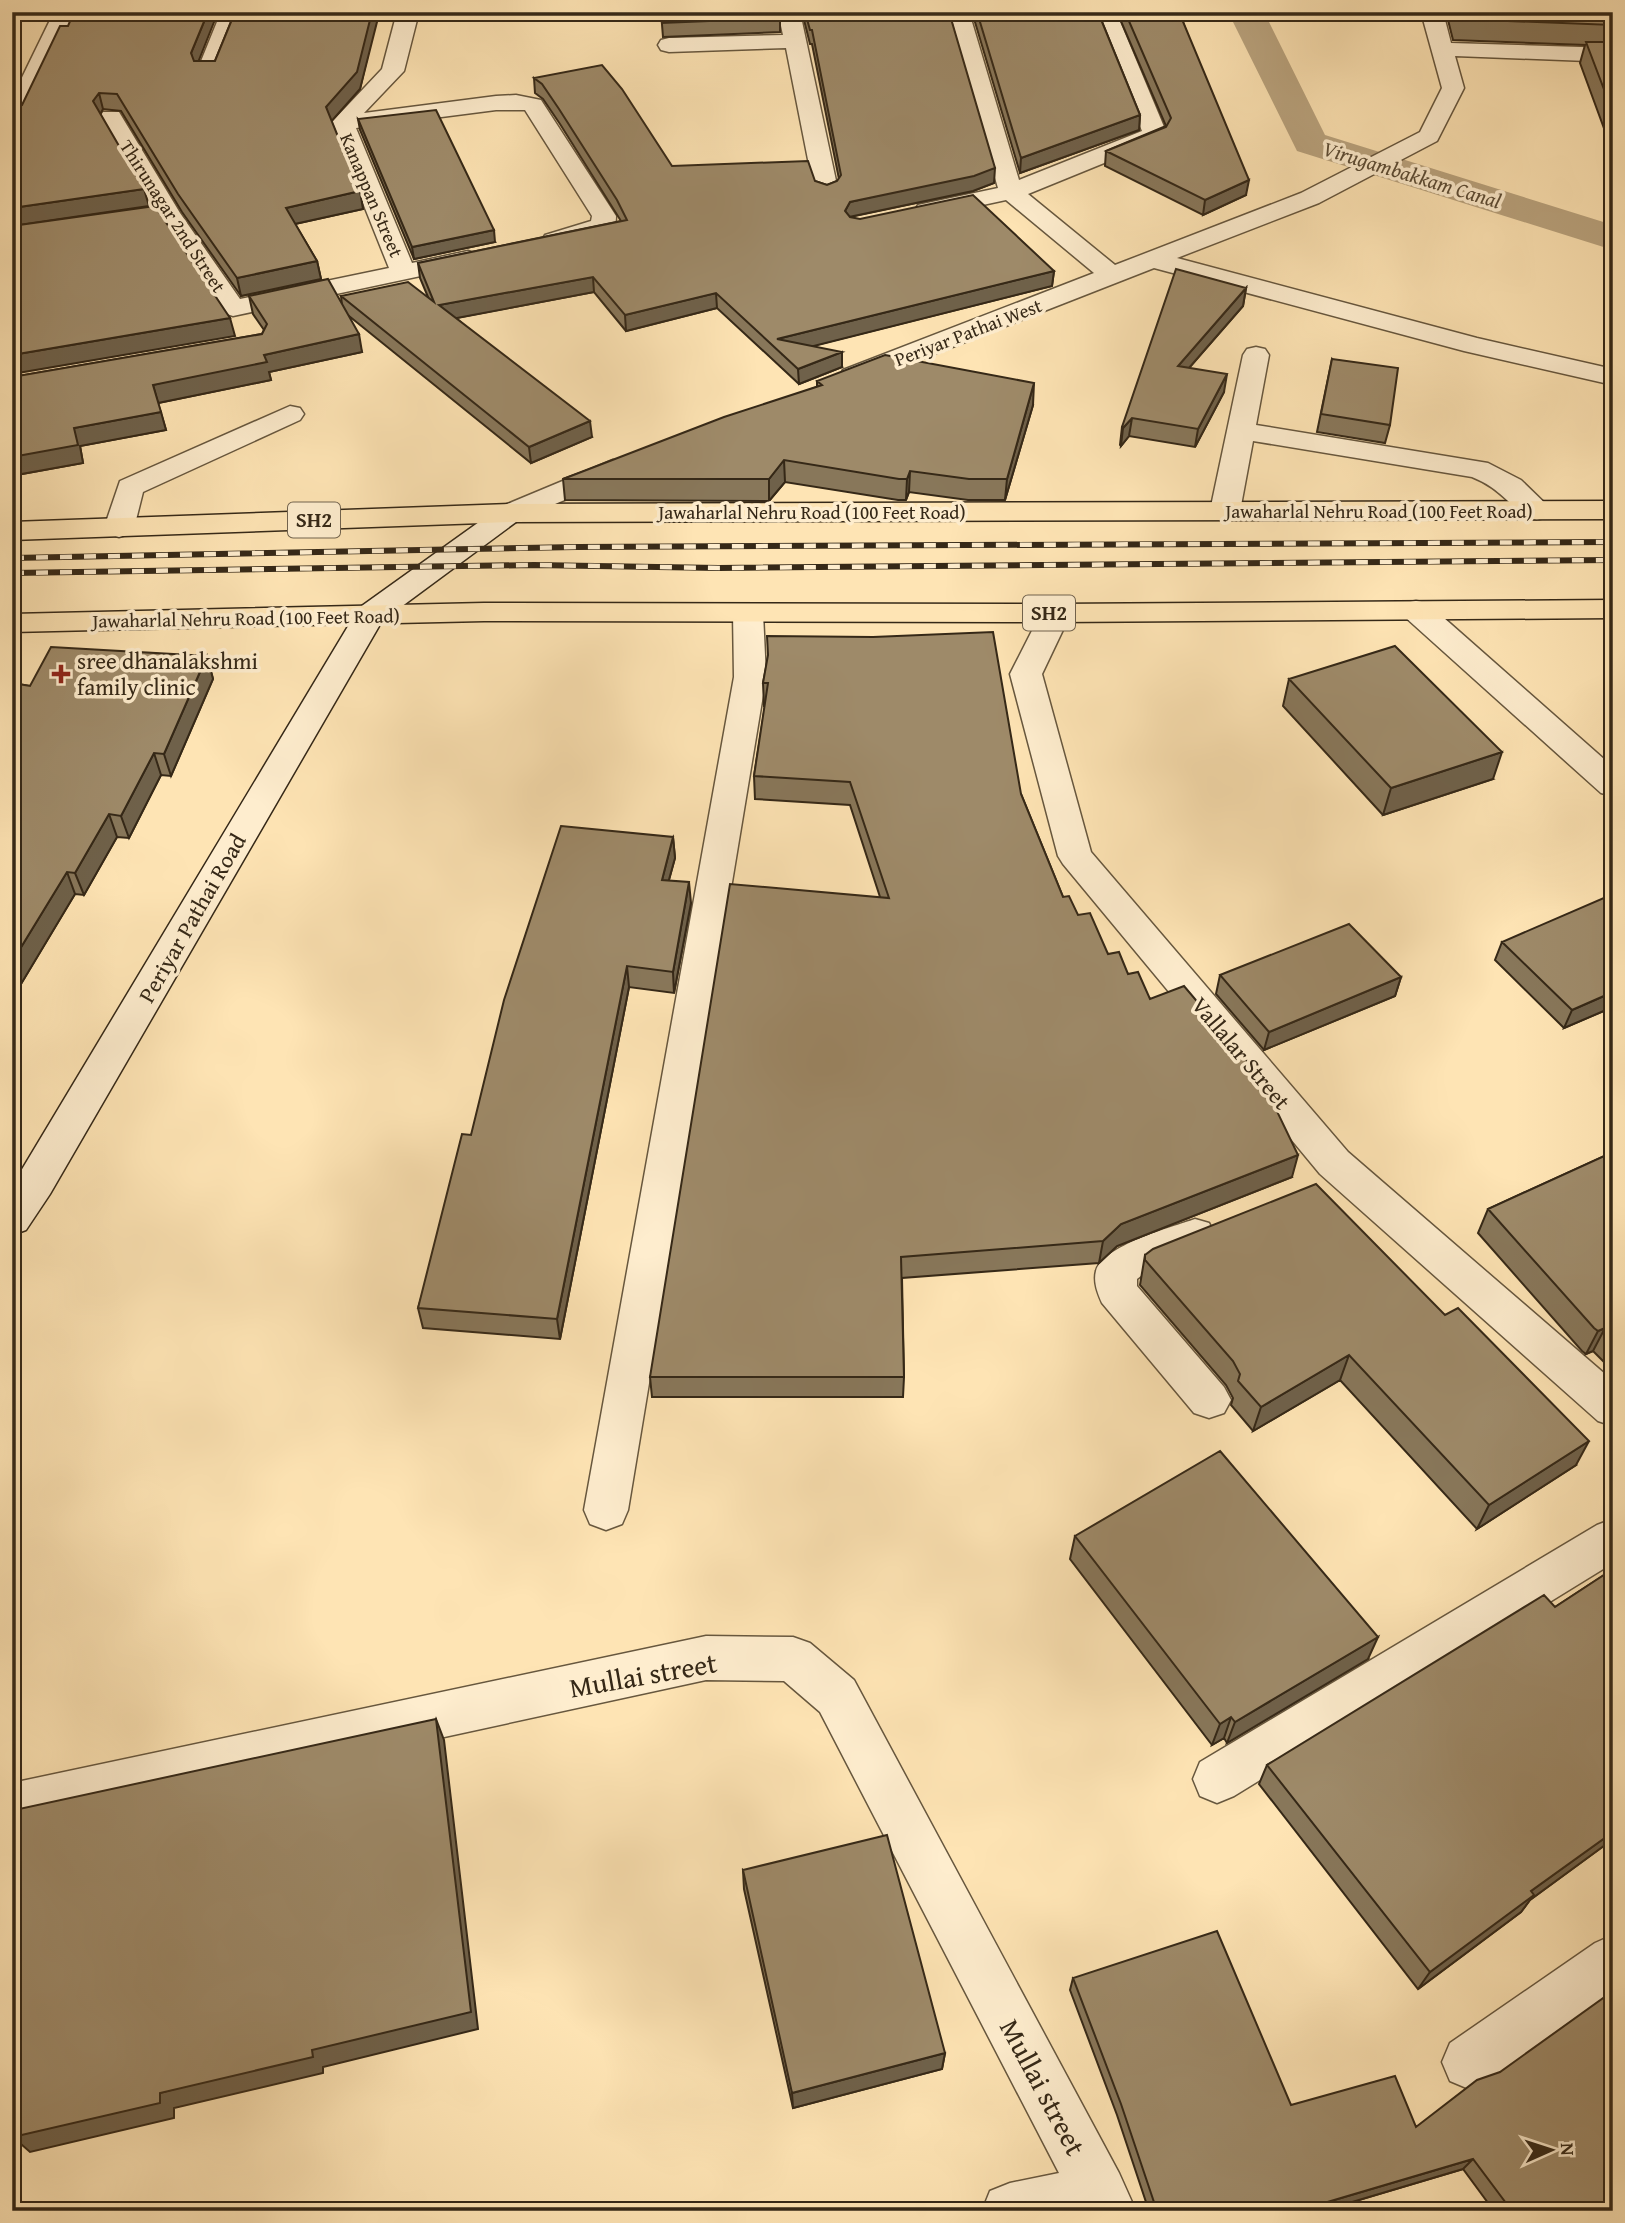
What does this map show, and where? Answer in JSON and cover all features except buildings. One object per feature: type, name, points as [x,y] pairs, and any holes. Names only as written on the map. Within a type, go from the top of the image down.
[{"type":"main road","name":"Jawaharlal Nehru Road (100 Feet Road)","points":[[12,531],[510,513],[1613,510]]},
{"type":"main road","name":"Jawaharlal Nehru Road (100 Feet Road)","points":[[12,623],[484,612],[1056,613],[1613,609]]},
{"type":"street","points":[[22,103],[65,12]]},
{"type":"street","points":[[208,71],[232,12]]},
{"type":"street","name":"Kanappan Street","points":[[404,273],[342,123],[393,71],[408,12]]},
{"type":"street","points":[[789,12],[826,190]]},
{"type":"street","points":[[958,12],[1011,192],[1112,276]]},
{"type":"street","points":[[909,214],[1011,192],[1155,134],[1105,12]]},
{"type":"street","name":"Periyar Pathai West","points":[[827,386],[1318,194],[1403,152],[1429,136],[1453,88],[1432,12]]},
{"type":"street","points":[[669,45],[795,41]]},
{"type":"street","points":[[1442,49],[1613,55]]},
{"type":"street","points":[[342,123],[496,103],[533,105],[604,216],[603,225],[589,232],[526,246]]},
{"type":"street","name":"Thirunagar 2nd Street","points":[[111,117],[168,213],[233,308],[487,254]]},
{"type":"street","points":[[142,217],[168,213]]},
{"type":"street","points":[[1154,260],[1473,345],[1613,377]]},
{"type":"street","points":[[233,308],[250,334]]},
{"type":"street","points":[[1225,512],[1256,355]]},
{"type":"street","points":[[118,528],[130,487],[290,414]]},
{"type":"street","points":[[1241,431],[1478,469],[1498,476],[1516,488],[1538,510]]},
{"type":"street","points":[[370,615],[510,513],[556,491],[633,461]]},
{"type":"street","points":[[1416,610],[1613,785]]},
{"type":"street","points":[[606,1510],[750,677],[748,613]]},
{"type":"street","name":"Vallalar Street","points":[[1056,613],[1026,674],[1075,856],[1347,1175],[1613,1408]]},
{"type":"street","name":"Periyar Pathai Road","points":[[12,1219],[24,1182],[370,615]]},
{"type":"street","points":[[1309,1190],[1347,1175]]},
{"type":"street","points":[[1209,1400],[1117,1291],[1116,1272],[1132,1260],[1233,1220]]},
{"type":"street","points":[[1217,1779],[1613,1539]]},
{"type":"street","name":"Mullai street","points":[[12,1808],[706,1658],[793,1659],[837,1696],[1103,2202]]},
{"type":"street","points":[[1469,2062],[1613,1961]]},
{"type":"street","points":[[1010,2211],[1103,2202]]},
{"type":"waterway","name":"Virugambakkam Canal","points":[[1252,12],[1251,22],[1310,143],[1613,238]]},
{"type":"railway","points":[[12,558],[577,547],[1613,542]]},
{"type":"railway","points":[[12,573],[534,565],[719,568],[1613,560]]},
{"type":"place","name":"sree dhanalakshmi family clinic","points":[[61,674]]}]
